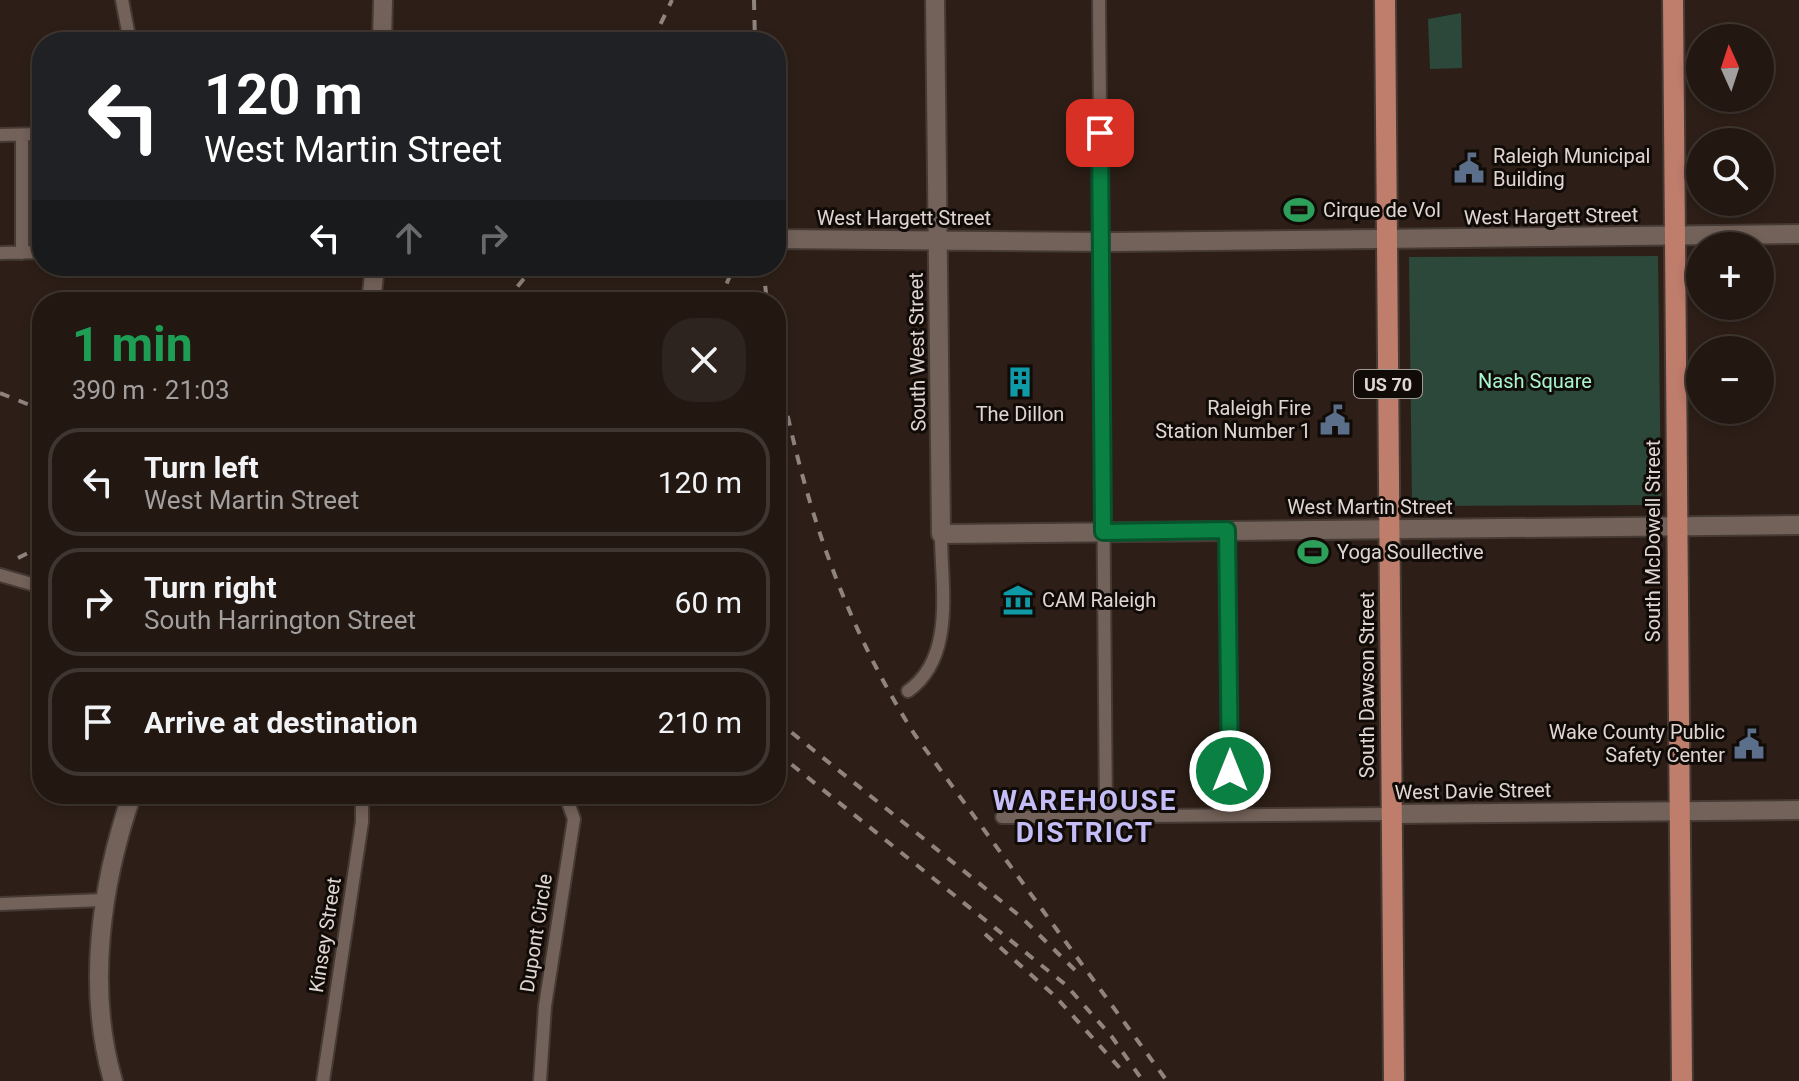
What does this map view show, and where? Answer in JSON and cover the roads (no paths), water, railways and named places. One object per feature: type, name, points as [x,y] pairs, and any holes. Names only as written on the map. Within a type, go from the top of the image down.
[{"type":"main road","name":"South Dawson Street","points":[[1385,0],[1394,1081]]},
{"type":"main road","name":"South McDowell Street","points":[[1673,0],[1682,1081]]},
{"type":"street","points":[[122,0],[128,32]]},
{"type":"street","points":[[382,32],[383,0]]},
{"type":"street","name":"South West Street","points":[[908,691],[926,677],[938,654],[941,534],[935,0]]},
{"type":"street","points":[[1099,0],[1106,816]]},
{"type":"street","points":[[0,135],[32,134]]},
{"type":"street","points":[[22,135],[22,253]]},
{"type":"street","name":"West Hargett Street","points":[[786,239],[1100,241],[1799,234]]},
{"type":"street","points":[[0,253],[32,252]]},
{"type":"street","name":"West Martin Street","points":[[941,534],[1799,525]]},
{"type":"street","points":[[1227,530],[1230,815]]},
{"type":"street","points":[[0,575],[32,583]]},
{"type":"street","points":[[113,1081],[102,1018],[103,900],[117,836],[128,804]]},
{"type":"street","name":"Kinsey Street","points":[[323,1081],[362,828],[362,804]]},
{"type":"street","name":"Dupont Circle","points":[[540,1081],[545,1006],[574,819],[569,804]]},
{"type":"street","name":"West Davie Street","points":[[1002,817],[1799,810]]},
{"type":"street","points":[[0,904],[103,900]]},
{"type":"railway","points":[[657,32],[672,0]]},
{"type":"railway","points":[[754,0],[755,32]]},
{"type":"railway","points":[[513,292],[526,276]]},
{"type":"railway","points":[[723,292],[730,276]]},
{"type":"railway","points":[[764,276],[766,292]]},
{"type":"railway","points":[[0,393],[32,406]]},
{"type":"railway","points":[[786,407],[797,457],[827,553],[865,646],[889,691],[915,735],[1167,1081]]},
{"type":"railway","points":[[18,558],[32,551]]},
{"type":"railway","points":[[786,728],[1021,917],[1076,971]]},
{"type":"railway","points":[[786,760],[1066,985],[1112,1037],[1143,1081]]},
{"type":"railway","points":[[985,934],[1055,996],[1126,1075]]},
{"type":"place","name":"Raleigh Municipal Building","points":[[1469,168]]},
{"type":"place","name":"Cirque de Vol","points":[[1299,210]]},
{"type":"place","name":"The Dillon","points":[[1020,382]]},
{"type":"place","name":"Raleigh Fire Station Number 1","points":[[1335,420]]},
{"type":"place","name":"Yoga Soullective","points":[[1313,552]]},
{"type":"place","name":"CAM Raleigh","points":[[1018,600]]},
{"type":"place","name":"Wake County Public Safety Center","points":[[1749,744]]},
{"type":"district","name":"WAREHOUSE DISTRICT","points":[[1085,816]]},
{"type":"park label","name":"Nash Square","points":[[1535,381]]}]
